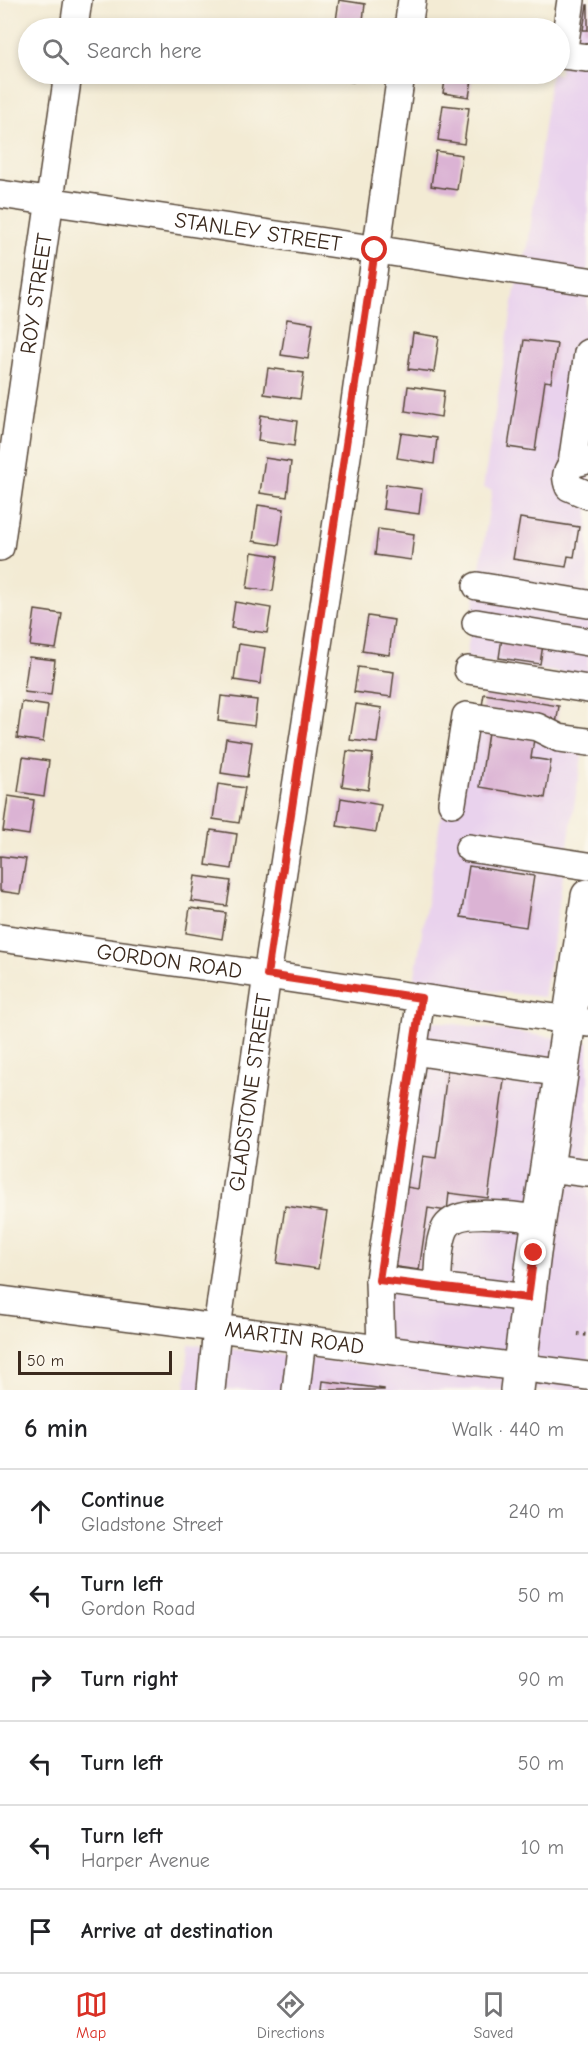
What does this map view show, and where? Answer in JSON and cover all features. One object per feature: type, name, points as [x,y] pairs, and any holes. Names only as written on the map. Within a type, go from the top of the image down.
[{"type":"main road","points":[[518,1379],[562,1073],[579,1022],[588,896]]},
{"type":"street","points":[[75,18],[78,0]]},
{"type":"street","points":[[409,18],[412,0]]},
{"type":"street","points":[[568,18],[571,0]]},
{"type":"street","points":[[570,56],[588,58]]},
{"type":"street","name":"ROY STREET","points":[[0,547],[67,84]]},
{"type":"street","name":"GLADSTONE STREET","points":[[211,1390],[217,1328],[267,975],[400,84]]},
{"type":"street","name":"STANLEY STREET","points":[[0,194],[588,281]]},
{"type":"street","points":[[588,353],[580,462],[567,472],[569,487],[588,495]]},
{"type":"street","points":[[477,586],[588,604]]},
{"type":"street","points":[[476,623],[588,642]]},
{"type":"street","points":[[468,670],[588,689]]},
{"type":"street","points":[[452,803],[466,716],[537,727],[559,738],[588,742]]},
{"type":"street","points":[[469,848],[588,866]]},
{"type":"street","name":"GORDON ROAD","points":[[0,938],[579,1022]]},
{"type":"street","points":[[381,1349],[379,1280],[421,998]]},
{"type":"street","points":[[413,1051],[562,1073]]},
{"type":"street","points":[[549,1168],[588,1173]]},
{"type":"street","points":[[437,1287],[443,1239],[446,1228],[453,1220],[490,1215],[540,1219]]},
{"type":"street","points":[[379,1280],[528,1298]]},
{"type":"street","name":"MARTIN ROAD","points":[[0,1300],[381,1349],[518,1379],[588,1376]]},
{"type":"street","points":[[296,1390],[302,1339]]},
{"type":"path","points":[[578,1334],[588,1335]]},
{"type":"shaded area","points":[[561,0],[588,0],[588,677],[466,658],[492,490],[483,488],[515,290],[528,246],[550,84],[570,84],[570,18],[561,18]]},
{"type":"shaded area","points":[[458,711],[586,731],[544,997],[414,982]]},
{"type":"shaded area","points":[[404,1017],[588,1042],[588,1390],[185,1390],[189,1344],[367,1365]]},
{"type":"building","points":[[339,0],[365,4],[363,18],[336,18]]},
{"type":"building","points":[[587,5],[588,30],[583,30]]},
{"type":"building","points":[[444,84],[471,84],[469,97],[443,93]]},
{"type":"building","points":[[443,105],[469,108],[464,144],[438,140]]},
{"type":"building","points":[[436,151],[462,155],[457,190],[431,186]]},
{"type":"building","points":[[287,319],[313,323],[308,359],[281,355]]},
{"type":"building","points":[[413,333],[439,337],[434,372],[408,369]]},
{"type":"building","points":[[524,340],[557,344],[551,382],[545,381],[535,451],[508,447]]},
{"type":"building","points":[[268,368],[304,373],[300,399],[264,394]]},
{"type":"building","points":[[408,386],[444,391],[441,417],[405,411]]},
{"type":"building","points":[[261,415],[297,421],[294,446],[258,441]]},
{"type":"building","points":[[401,433],[437,438],[434,464],[397,458]]},
{"type":"building","points":[[265,458],[291,462],[287,497],[260,493]]},
{"type":"building","points":[[386,484],[422,489],[419,514],[383,509]]},
{"type":"building","points":[[258,505],[284,509],[279,545],[253,541]]},
{"type":"building","points":[[520,518],[579,527],[574,557],[568,556],[566,567],[513,559]]},
{"type":"building","points":[[378,529],[414,534],[411,560],[375,555]]},
{"type":"building","points":[[252,552],[278,556],[273,591],[247,588]]},
{"type":"building","points":[[235,602],[271,608],[267,633],[231,628]]},
{"type":"building","points":[[35,610],[62,614],[56,649],[30,646]]},
{"type":"building","points":[[368,616],[394,620],[389,655],[362,651]]},
{"type":"building","points":[[503,631],[544,638],[540,664],[499,658]]},
{"type":"building","points":[[239,644],[265,648],[260,684],[234,680]]},
{"type":"building","points":[[29,657],[55,660],[51,695],[24,692]]},
{"type":"building","points":[[358,667],[394,672],[391,697],[354,692]]},
{"type":"building","points":[[484,694],[559,706],[556,724],[481,712]]},
{"type":"building","points":[[221,696],[257,700],[254,726],[218,721]]},
{"type":"building","points":[[22,702],[48,706],[43,742],[17,738]]},
{"type":"building","points":[[356,704],[382,708],[377,743],[350,740]]},
{"type":"building","points":[[488,732],[534,739],[531,758],[551,761],[545,798],[480,787]]},
{"type":"building","points":[[226,738],[252,742],[247,777],[221,773]]},
{"type":"building","points":[[347,751],[373,754],[368,790],[342,786]]},
{"type":"building","points":[[23,757],[49,761],[44,796],[18,792]]},
{"type":"building","points":[[218,784],[245,788],[239,823],[213,819]]},
{"type":"building","points":[[8,796],[34,800],[29,835],[3,831]]},
{"type":"building","points":[[341,798],[381,805],[376,832],[337,826]]},
{"type":"building","points":[[211,830],[237,834],[232,869],[206,865]]},
{"type":"building","points":[[0,856],[26,859],[20,894],[0,891]]},
{"type":"building","points":[[469,866],[534,876],[526,927],[461,917]]},
{"type":"building","points":[[195,876],[231,881],[227,906],[191,901]]},
{"type":"building","points":[[190,908],[226,913],[222,939],[186,933]]},
{"type":"building","points":[[448,1065],[505,1073],[488,1198],[449,1193],[447,1211],[428,1208],[419,1270],[390,1266],[401,1186],[418,1189],[423,1156],[436,1158]]},
{"type":"building","points":[[285,1206],[327,1212],[318,1269],[277,1263]]},
{"type":"building","points":[[323,1381],[384,1389],[384,1390],[322,1390]]},
{"type":"route","points":[[375,250],[350,437],[267,975],[421,998],[379,1280],[528,1298],[534,1253]]}]
